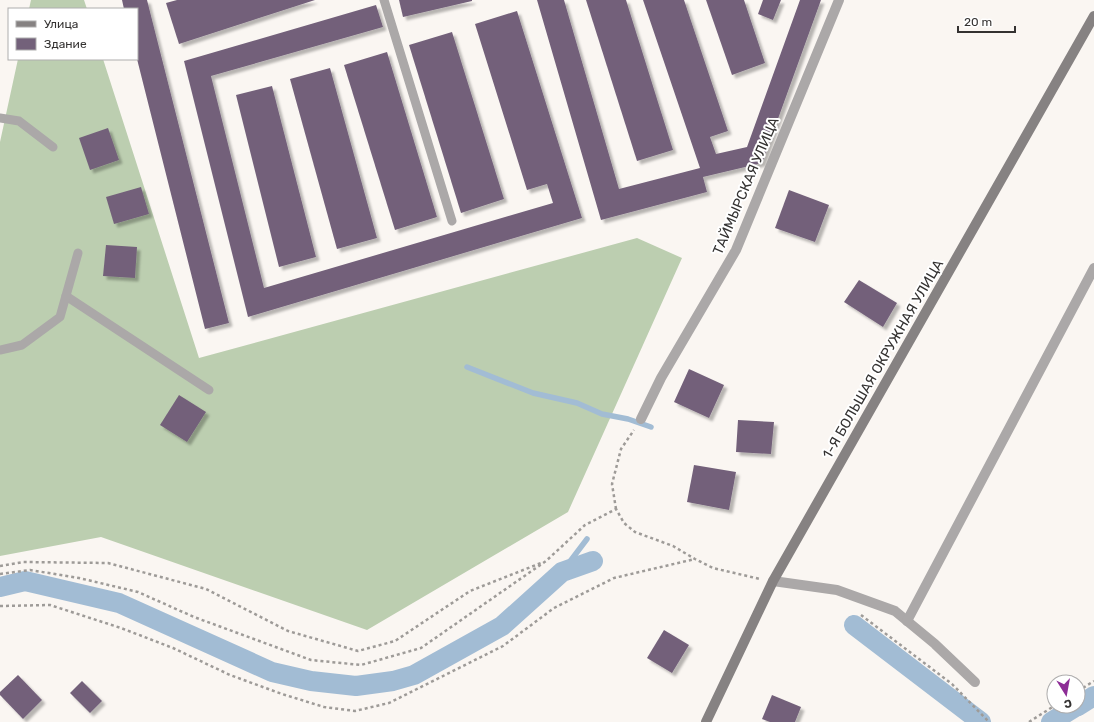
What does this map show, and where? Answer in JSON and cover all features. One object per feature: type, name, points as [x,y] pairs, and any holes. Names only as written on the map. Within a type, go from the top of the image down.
[{"type":"street","name":"ТАЙМЫРСКАЯ УЛИЦА","points":[[639,423],[661,378],[736,250],[839,0]]},
{"type":"street","name":"1-Я БОЛЬШАЯ ОКРУЖНАЯ УЛИЦА","points":[[706,722],[773,581],[1094,16]]},
{"type":"street","points":[[907,622],[1094,268]]},
{"type":"street","points":[[773,581],[837,590],[895,611],[935,644],[975,682]]},
{"type":"lane","points":[[384,0],[452,221]]},
{"type":"lane","points":[[0,118],[19,121],[53,147]]},
{"type":"lane","points":[[0,350],[22,345],[60,317],[78,253]]},
{"type":"lane","points":[[66,296],[209,390]]},
{"type":"path","points":[[639,423],[621,449],[612,484],[616,509],[624,523],[635,532],[673,546],[713,568],[773,581]]},
{"type":"path","points":[[0,574],[30,570],[79,578],[138,592],[194,617],[311,660],[361,665],[421,648],[546,561],[585,525],[616,509]]},
{"type":"path","points":[[0,606],[50,605],[121,628],[173,648],[230,675],[282,694],[324,707],[355,711],[389,703],[503,646],[554,608],[614,578],[695,559]]},
{"type":"path","points":[[0,566],[23,562],[108,563],[206,589],[288,631],[358,651],[395,641],[470,591],[546,561]]},
{"type":"path","points":[[864,618],[952,684],[989,722]]},
{"type":"path","points":[[1029,722],[1046,711]]},
{"type":"green space","points":[[31,0],[84,0],[87,8],[29,8]]},
{"type":"green space","points":[[18,60],[103,60],[199,358],[637,238],[682,258],[568,512],[367,630],[101,537],[0,556],[0,142]]},
{"type":"building","points":[[122,0],[147,0],[229,323],[205,329],[137,60],[138,8],[124,8]]},
{"type":"building","points":[[177,0],[315,0],[179,44],[166,3]]},
{"type":"building","points":[[399,0],[472,0],[472,1],[403,17]]},
{"type":"building","points":[[537,0],[564,0],[619,189],[700,168],[643,0],[684,0],[728,131],[710,137],[716,154],[747,147],[800,0],[821,0],[762,163],[703,177],[707,192],[601,220]]},
{"type":"building","points":[[586,0],[626,0],[673,150],[637,161]]},
{"type":"building","points":[[706,0],[744,0],[765,63],[732,75]]},
{"type":"building","points":[[763,0],[781,0],[773,20],[758,14]]},
{"type":"building","points":[[376,5],[383,27],[211,76],[264,288],[553,203],[547,184],[527,190],[475,24],[517,11],[582,218],[248,317],[184,61]]},
{"type":"building","points":[[452,32],[504,199],[461,213],[409,45]]},
{"type":"building","points":[[387,52],[437,217],[395,230],[344,65]]},
{"type":"building","points":[[330,68],[377,238],[337,249],[290,79]]},
{"type":"building","points":[[272,86],[316,257],[279,267],[236,95]]},
{"type":"building","points":[[108,128],[119,160],[90,170],[79,138]]},
{"type":"building","points":[[141,187],[149,214],[114,224],[106,197]]},
{"type":"building","points":[[789,190],[829,205],[815,242],[775,228]]},
{"type":"building","points":[[106,245],[137,247],[135,278],[103,276]]},
{"type":"building","points":[[859,280],[897,303],[883,327],[844,302]]},
{"type":"building","points":[[689,369],[724,385],[709,418],[674,402]]},
{"type":"building","points":[[179,395],[206,412],[187,442],[160,425]]},
{"type":"building","points":[[738,420],[774,422],[771,454],[736,452]]},
{"type":"building","points":[[694,465],[736,472],[729,510],[687,502]]},
{"type":"building","points":[[664,630],[689,645],[672,673],[647,658]]},
{"type":"building","points":[[18,675],[42,700],[23,719],[0,695],[0,692]]},
{"type":"building","points":[[82,681],[102,701],[90,713],[70,693]]},
{"type":"building","points":[[772,695],[801,707],[795,722],[770,722],[762,719]]},
{"type":"waterway","points":[[467,367],[533,393],[577,403],[602,414],[628,419],[651,427]]},
{"type":"waterway","points":[[562,572],[587,539]]},
{"type":"waterway","points":[[0,587],[25,581],[119,603],[272,672],[311,681],[356,686],[393,681],[414,675],[502,626],[562,572],[593,561]]},
{"type":"waterway","points":[[854,625],[981,722]]},
{"type":"waterway","points":[[1086,701],[1094,696]]},
{"type":"waterway","points":[[1051,722],[1064,714]]}]
